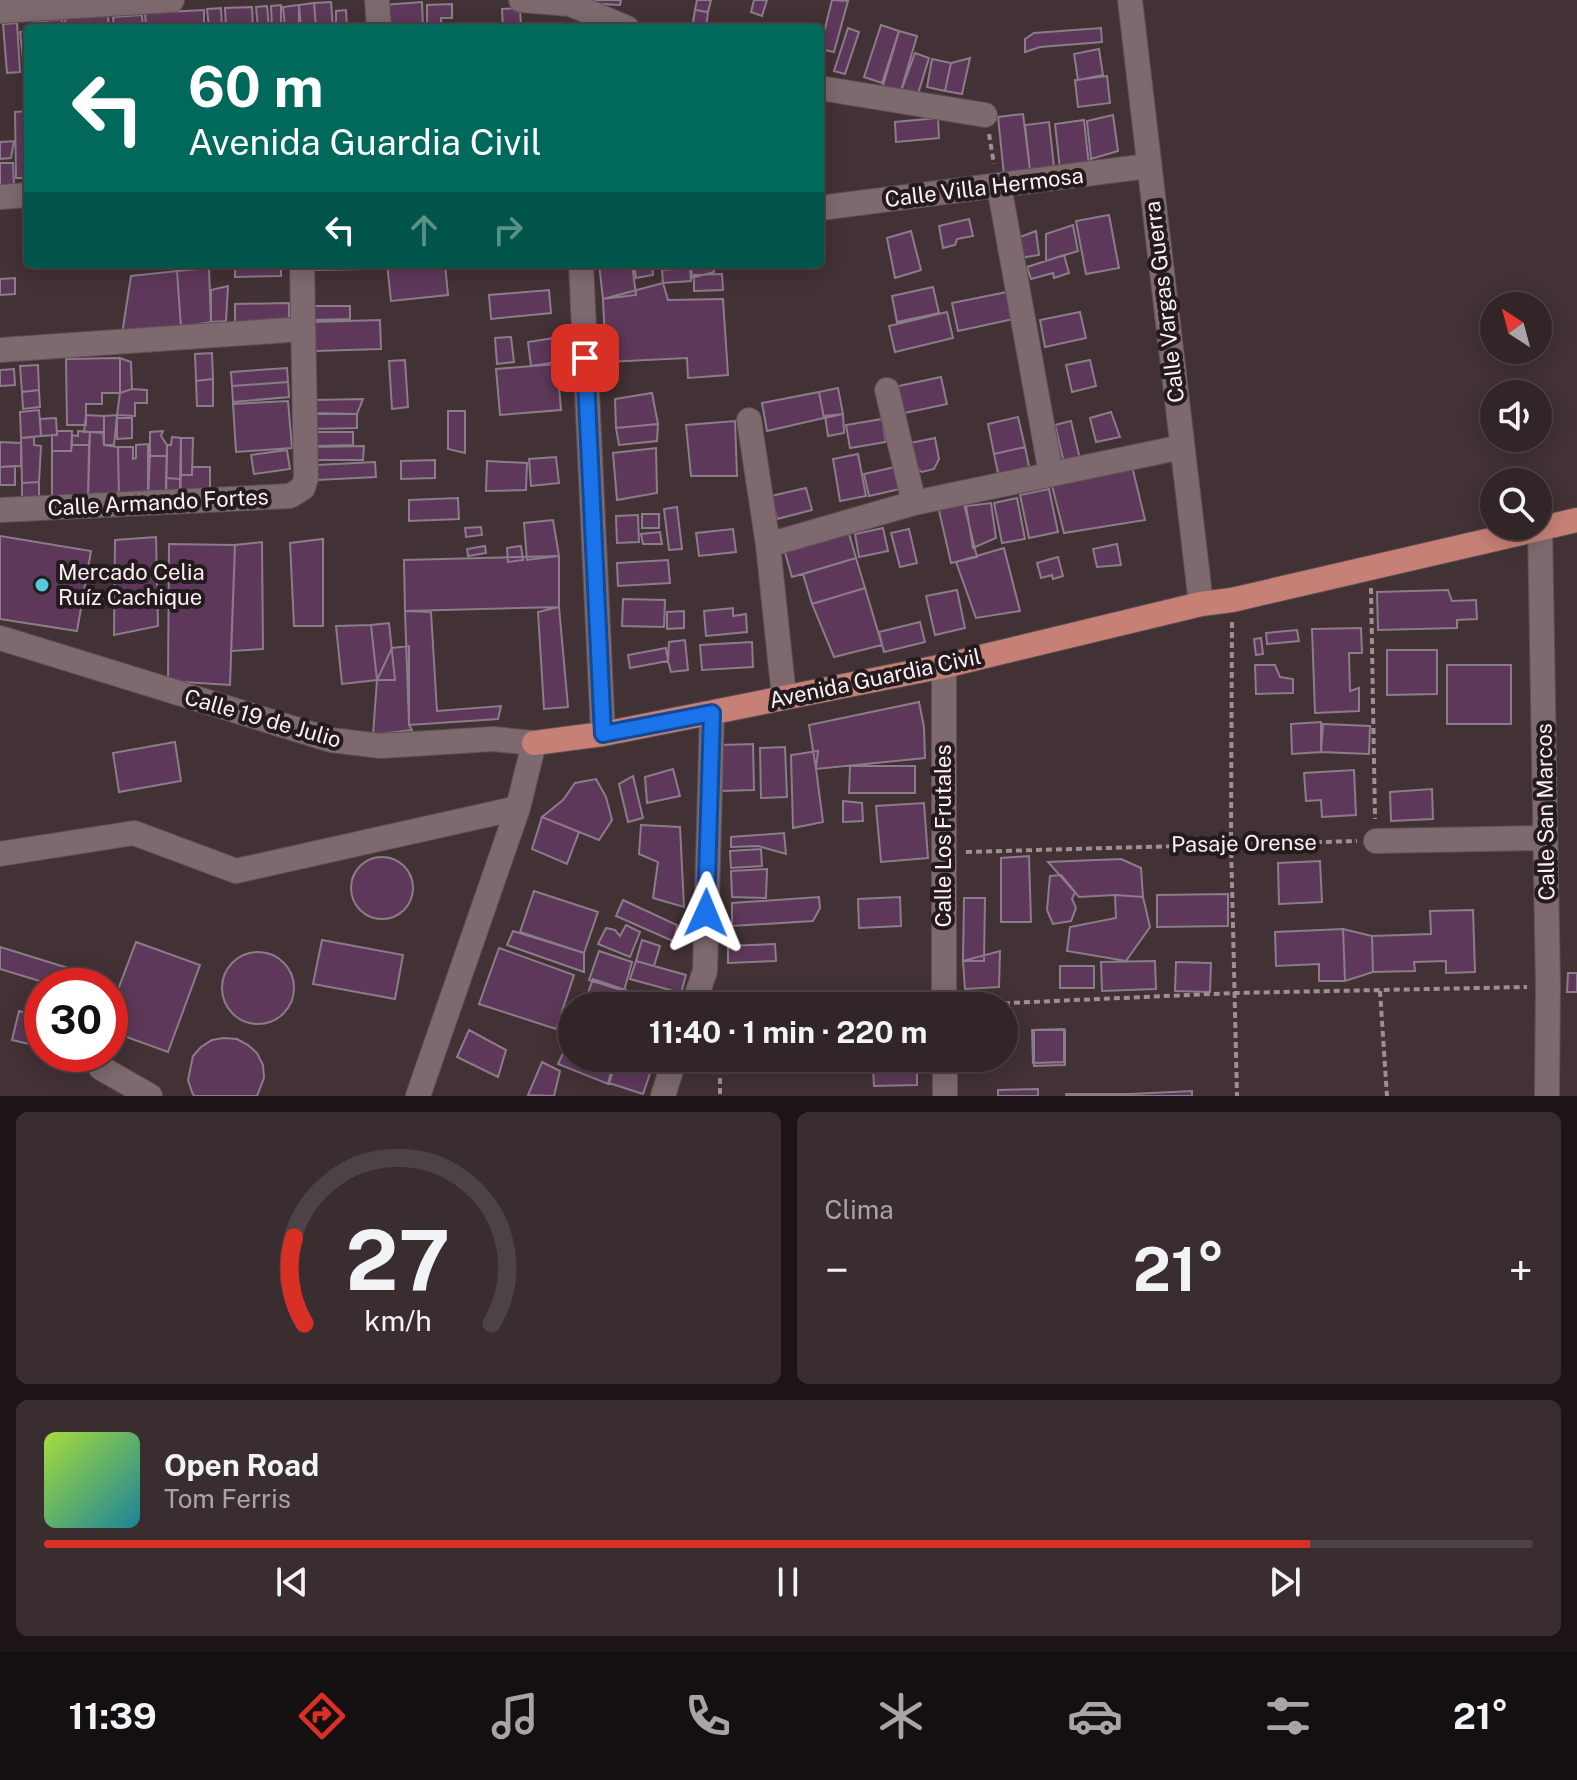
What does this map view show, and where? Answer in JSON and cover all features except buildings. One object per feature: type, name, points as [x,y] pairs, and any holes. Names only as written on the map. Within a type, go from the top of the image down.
[{"type":"main road","name":"Avenida Guardia Civil","points":[[1552,525],[1577,520]]},
{"type":"main road","name":"Avenida Guardia Civil","points":[[534,743],[603,734],[944,666],[1201,604],[1232,600],[1488,540]]},
{"type":"street","points":[[0,11],[172,0]]},
{"type":"street","points":[[377,0],[379,24]]},
{"type":"street","points":[[521,0],[614,24]]},
{"type":"street","name":"Calle Vargas Guerra","points":[[1130,0],[1201,604]]},
{"type":"street","points":[[824,89],[985,115]]},
{"type":"street","name":"Calle Villa Hermosa","points":[[824,208],[1148,166]]},
{"type":"street","points":[[999,186],[1051,474]]},
{"type":"street","points":[[0,197],[24,195]]},
{"type":"street","points":[[0,350],[303,329],[302,268]]},
{"type":"street","points":[[581,268],[603,734]]},
{"type":"street","name":"Calle Armando Fortes","points":[[0,510],[290,496],[303,488],[306,478],[303,329]]},
{"type":"street","points":[[887,390],[914,503]]},
{"type":"street","points":[[749,420],[768,545],[784,697]]},
{"type":"street","points":[[768,545],[914,503],[1182,447]]},
{"type":"street","name":"Calle San Marcos","points":[[1540,540],[1547,1096]]},
{"type":"street","name":"Calle 19 de Julio","points":[[0,638],[331,740],[381,746],[493,739],[534,743]]},
{"type":"street","name":"Calle Los Frutales","points":[[944,666],[943,852],[947,992]]},
{"type":"street","points":[[698,992],[705,971],[712,713]]},
{"type":"street","points":[[418,1096],[518,808],[534,743]]},
{"type":"street","points":[[0,854],[134,833],[236,871],[518,808]]},
{"type":"street","points":[[1376,841],[1545,838]]},
{"type":"street","points":[[108,1072],[150,1096]]},
{"type":"street","points":[[663,1096],[671,1072]]},
{"type":"street","points":[[945,1072],[945,1096]]},
{"type":"path","points":[[985,115],[999,186]]},
{"type":"path","points":[[1371,567],[1376,841]]},
{"type":"path","points":[[1232,600],[1231,843],[1237,1096]]},
{"type":"path","name":"Pasaje Orense","points":[[943,852],[1376,841]]},
{"type":"path","points":[[1018,1003],[1234,993],[1548,986]]},
{"type":"path","points":[[1380,991],[1387,1096]]},
{"type":"path","points":[[720,1072],[720,1096]]},
{"type":"place","name":"Mercado Celia Ruíz Cachique","points":[[42,585]]},
{"type":"route","points":[[585,358],[603,734],[712,713],[706,913]]}]
